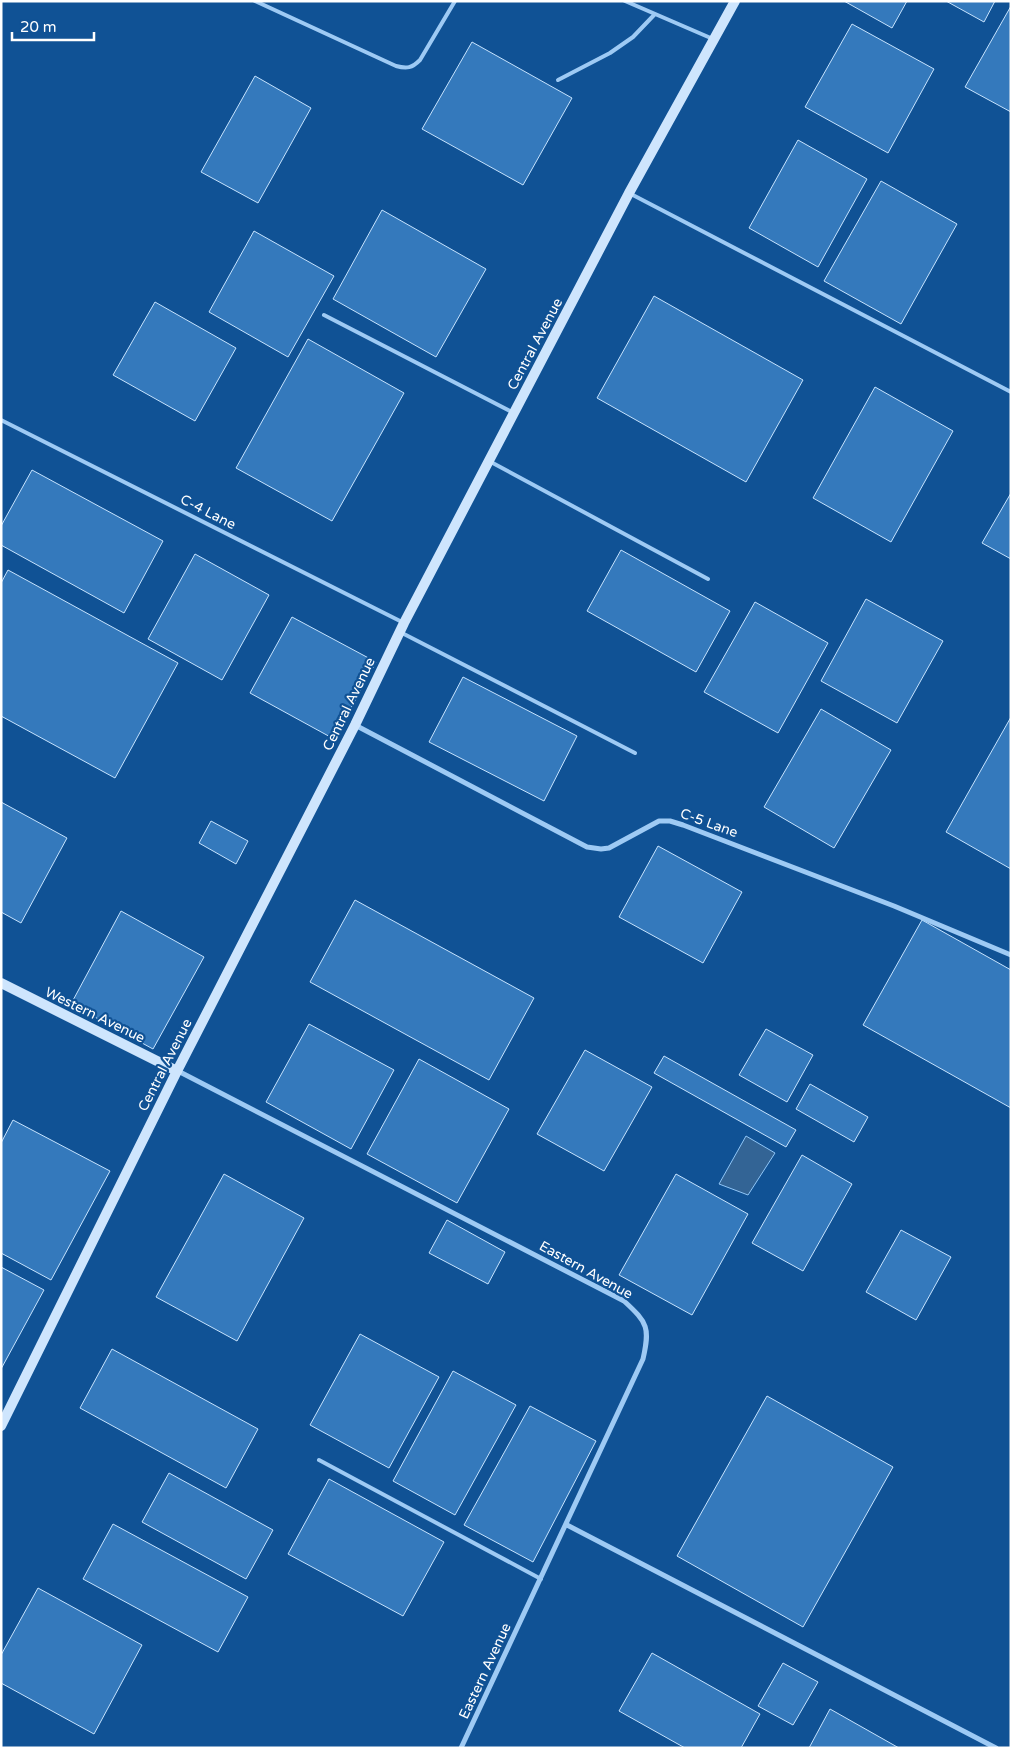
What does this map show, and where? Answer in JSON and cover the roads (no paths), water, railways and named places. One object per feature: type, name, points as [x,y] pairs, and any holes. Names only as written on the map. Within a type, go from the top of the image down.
[{"type":"street","name":"Central Avenue","points":[[1,1426],[177,1070],[355,726],[402,628],[629,193],[735,1]]},
{"type":"street","name":"C-5 Lane","points":[[355,726],[587,847],[609,848],[659,821],[683,824],[894,906],[1011,955]]},
{"type":"street","name":"Western Avenue","points":[[1,984],[177,1070]]},
{"type":"street","name":"Eastern Avenue","points":[[177,1070],[624,1301],[641,1317],[648,1337],[643,1359],[542,1579],[461,1748]]},
{"type":"street","points":[[567,1525],[996,1748]]},
{"type":"lane","points":[[255,1],[404,69],[412,68],[420,60],[455,1]]},
{"type":"lane","points":[[625,1],[713,39]]},
{"type":"lane","points":[[558,80],[610,53],[633,37],[654,15]]},
{"type":"lane","points":[[629,193],[1011,392]]},
{"type":"lane","points":[[324,315],[514,413]]},
{"type":"lane","name":"C-4 Lane","points":[[1,420],[402,628],[635,753]]},
{"type":"lane","points":[[489,461],[708,579]]},
{"type":"lane","points":[[319,1460],[542,1579]]},
{"type":"water","points":[[746,1136],[775,1153],[748,1195],[719,1184]]}]
